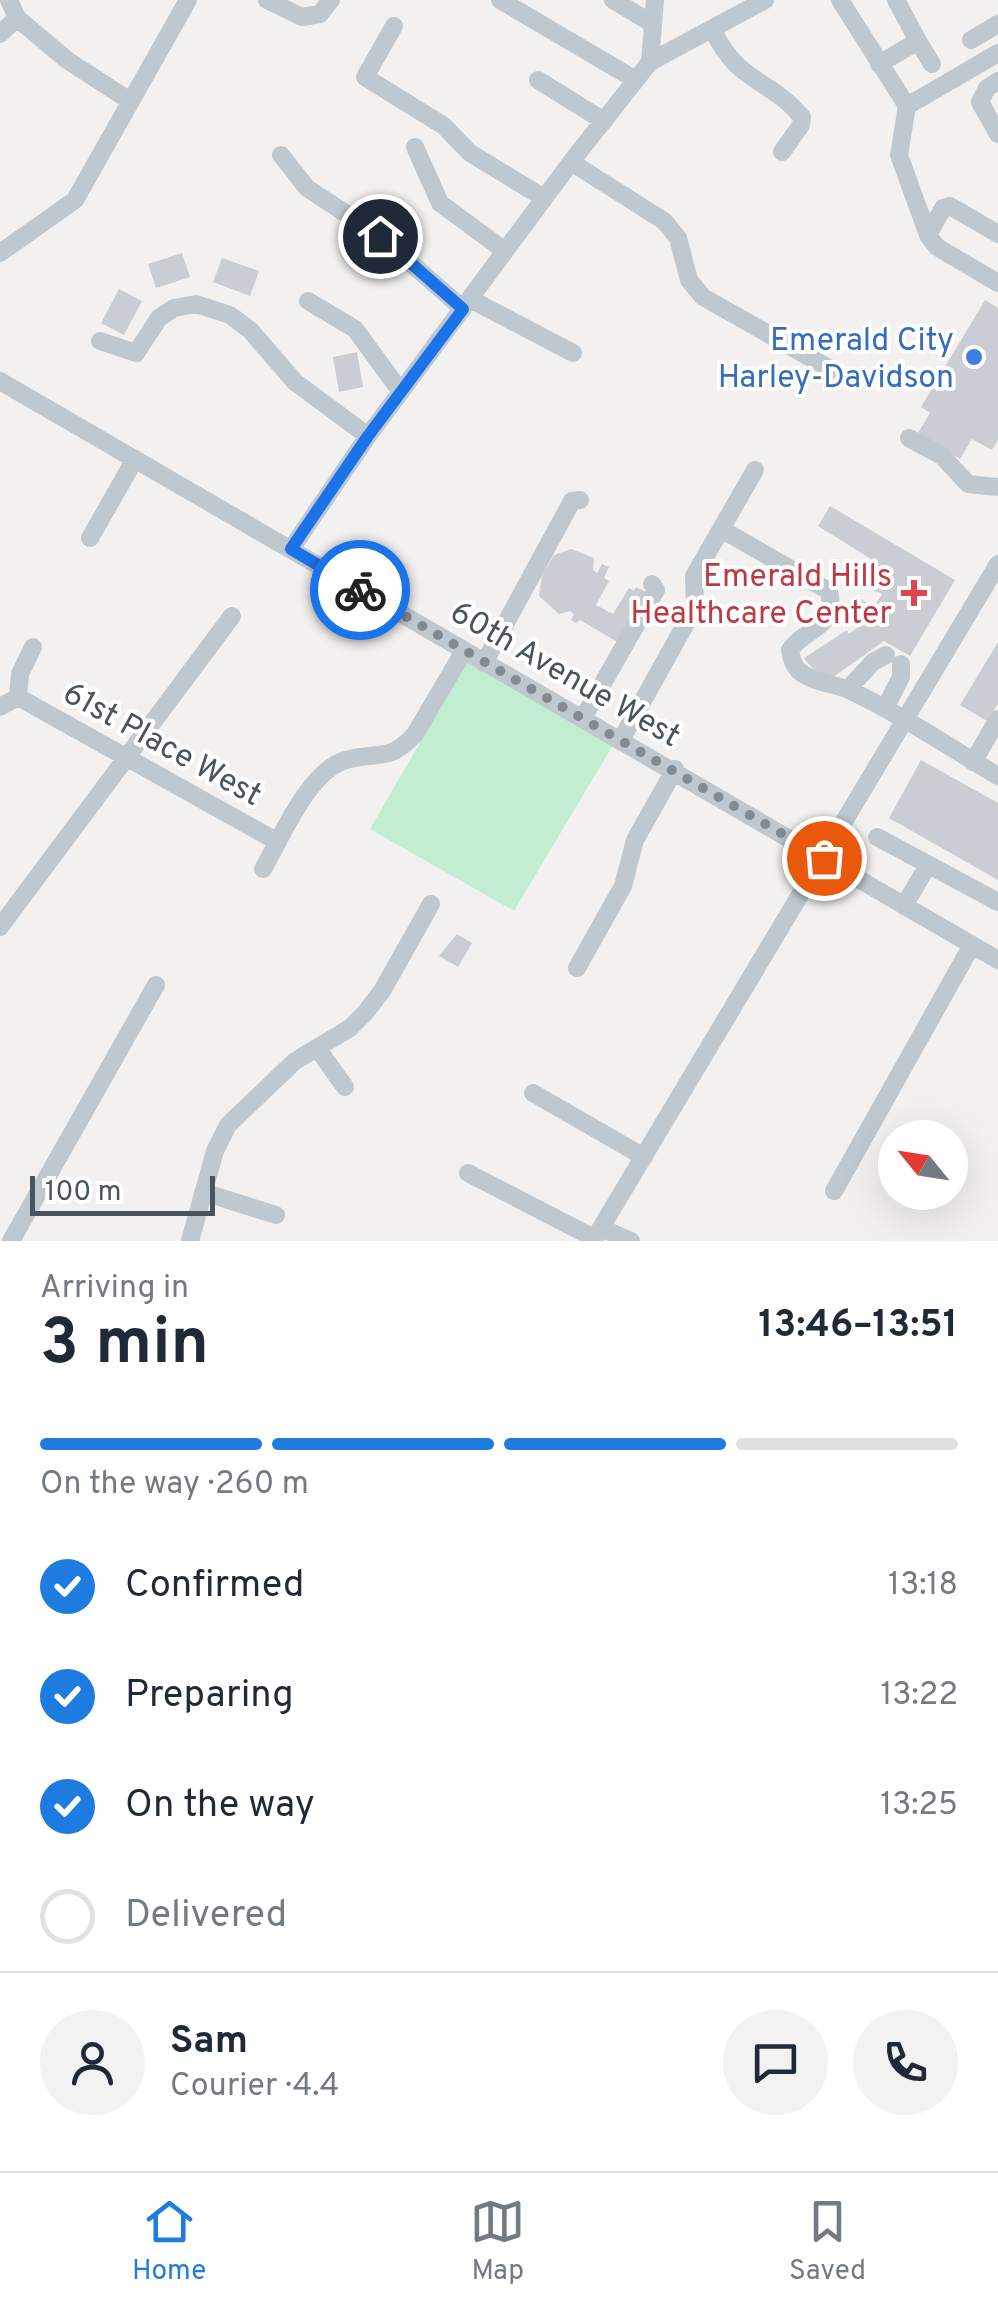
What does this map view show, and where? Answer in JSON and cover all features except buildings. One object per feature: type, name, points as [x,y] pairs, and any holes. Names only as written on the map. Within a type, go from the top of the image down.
[{"type":"street","points":[[9,0],[17,18],[67,60],[130,102]]},
{"type":"street","points":[[0,253],[75,200],[188,0]]},
{"type":"street","points":[[267,0],[302,16],[320,14],[331,0]]},
{"type":"street","points":[[500,0],[636,80]]},
{"type":"street","points":[[613,0],[653,24]]},
{"type":"street","points":[[650,62],[655,0]]},
{"type":"street","points":[[291,549],[400,392],[650,62],[765,0]]},
{"type":"street","points":[[840,0],[907,106],[899,155],[928,235],[937,247],[998,283]]},
{"type":"street","points":[[896,0],[932,64]]},
{"type":"street","points":[[0,34],[17,18]]},
{"type":"street","points":[[971,40],[998,24]]},
{"type":"street","points":[[394,26],[365,77],[444,126],[470,153],[544,198]]},
{"type":"street","points":[[712,30],[724,54],[737,68],[802,117],[782,152]]},
{"type":"street","points":[[879,64],[918,41]]},
{"type":"street","points":[[907,106],[997,56]]},
{"type":"street","points":[[538,80],[604,120]]},
{"type":"street","points":[[998,81],[986,88],[980,102],[998,134]]},
{"type":"street","points":[[415,147],[440,204],[505,251]]},
{"type":"street","points":[[280,155],[307,188],[380,236],[466,304],[572,353]]},
{"type":"street","points":[[571,162],[664,220],[678,238],[690,280],[703,297],[832,370]]},
{"type":"street","points":[[928,235],[943,208],[950,206],[998,234]]},
{"type":"street","points":[[308,301],[355,329],[400,392]]},
{"type":"street","points":[[100,340],[127,353],[136,353],[159,318],[174,308],[196,304],[230,315],[250,330],[295,382],[368,436]]},
{"type":"street","name":"60th Avenue West","points":[[0,381],[998,960]]},
{"type":"street","points":[[909,438],[942,456],[968,484],[997,484]]},
{"type":"street","points":[[90,538],[135,459]]},
{"type":"street","points":[[621,740],[695,606],[694,576],[755,470]]},
{"type":"street","points":[[484,663],[572,501],[580,500]]},
{"type":"street","points":[[720,529],[829,591],[832,604],[828,618],[797,640],[790,650],[792,663],[800,672],[848,689],[906,719],[998,776]]},
{"type":"street","points":[[596,1236],[998,564]]},
{"type":"street","points":[[583,718],[656,590],[652,584]]},
{"type":"street","points":[[0,928],[8,903],[127,756],[232,616]]},
{"type":"street","name":"61st Place West","points":[[18,696],[20,674],[33,647]]},
{"type":"street","points":[[262,869],[313,783],[324,773],[345,760],[393,754],[405,746],[464,651]]},
{"type":"street","points":[[848,689],[873,662],[894,660],[901,677],[885,708]]},
{"type":"street","name":"61st Place West","points":[[0,706],[18,696]]},
{"type":"street","name":"61st Place West","points":[[18,696],[278,842]]},
{"type":"street","points":[[973,762],[998,719]]},
{"type":"street","points":[[577,968],[623,886],[635,840],[675,770]]},
{"type":"street","points":[[877,836],[998,902]]},
{"type":"street","points":[[904,906],[928,865]]},
{"type":"street","points":[[190,1241],[215,1151],[228,1125],[262,1090],[350,1028],[365,1013],[431,904]]},
{"type":"street","points":[[834,1191],[972,945]]},
{"type":"street","points":[[10,1241],[156,985]]},
{"type":"street","points":[[317,1048],[345,1087]]},
{"type":"street","points":[[533,1093],[644,1157]]},
{"type":"street","points":[[468,1173],[596,1236],[631,1241]]},
{"type":"street","points":[[203,1192],[276,1215]]},
{"type":"green space","points":[[468,659],[613,745],[514,911],[370,829]]},
{"type":"way so far","points":[[360,590],[824,858]]},
{"type":"place","name":"Emerald City Harley-Davidson","points":[[974,357]]},
{"type":"place","name":"Emerald Hills Healthcare Center","points":[[914,593]]},
{"type":"route","points":[[360,590],[291,549],[368,436],[463,309],[380,236]]}]
